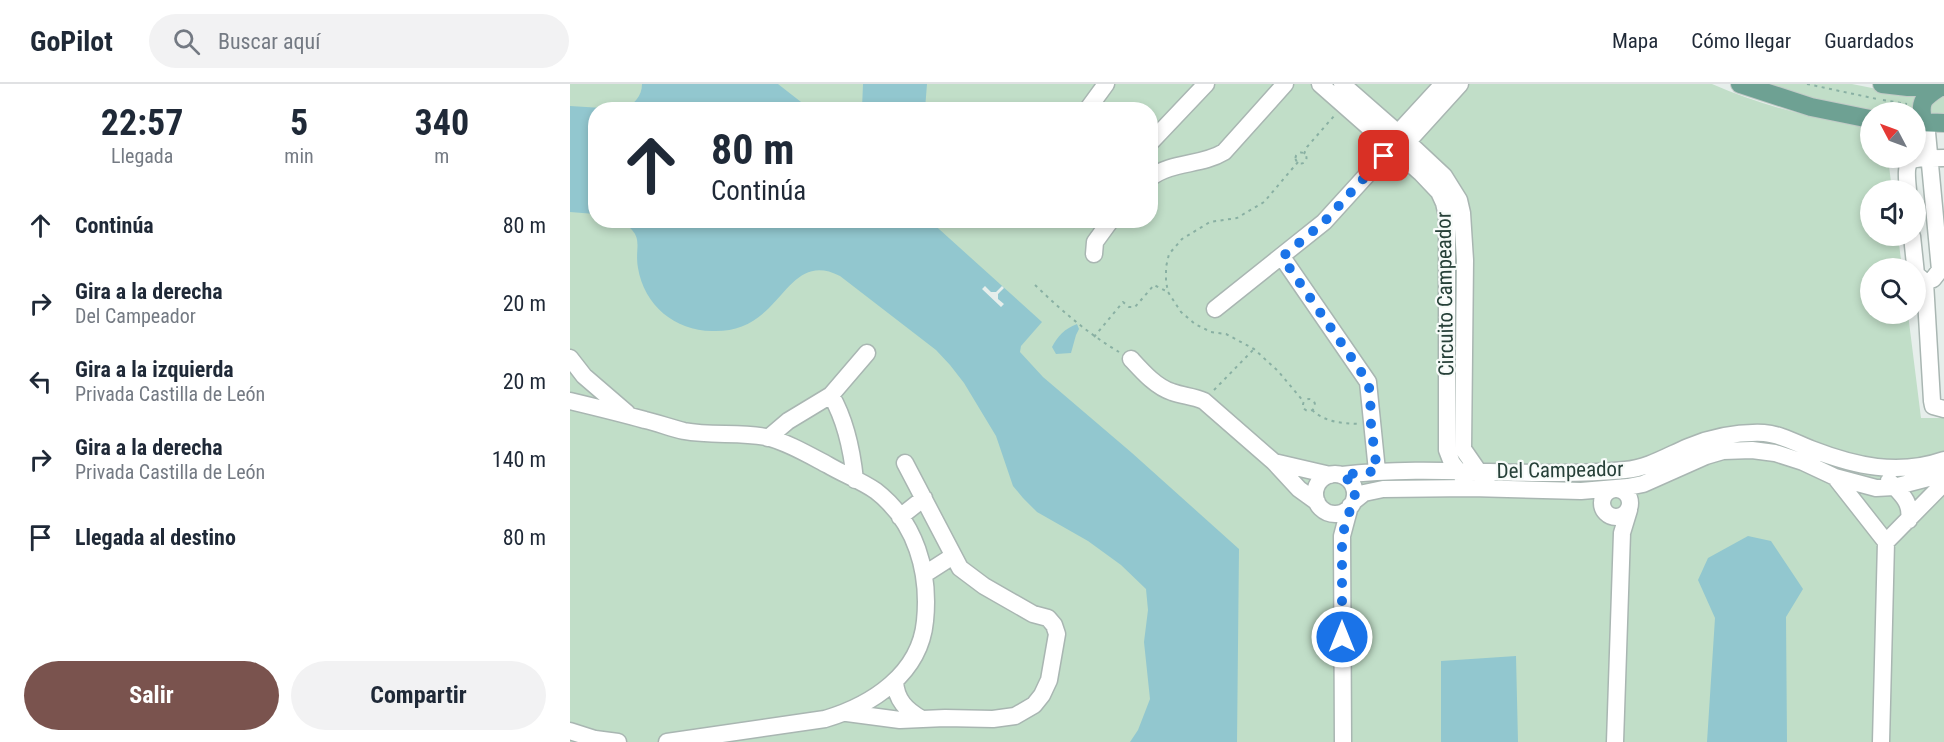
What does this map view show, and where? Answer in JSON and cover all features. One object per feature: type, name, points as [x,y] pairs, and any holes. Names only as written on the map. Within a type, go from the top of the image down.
[{"type":"main road","points":[[1740,84],[1811,107],[1860,117]]},
{"type":"main road","points":[[1882,84],[1942,87]]},
{"type":"main road","points":[[1927,122],[1921,109],[1923,101],[1942,87]]},
{"type":"street","points":[[1093,102],[1106,84]]},
{"type":"street","points":[[1158,135],[1206,84]]},
{"type":"street","points":[[1158,172],[1214,158],[1224,152],[1286,84]]},
{"type":"street","name":"Circuito Campeador","points":[[1320,84],[1445,189],[1444,202],[1455,301],[1463,449],[1490,488]]},
{"type":"street","name":"Circuito Campeador","points":[[1341,84],[1395,146]]},
{"type":"street","points":[[1395,146],[1443,84]]},
{"type":"street","points":[[1215,309],[1324,222],[1395,146],[1460,84]]},
{"type":"street","points":[[1926,282],[1933,279],[1940,270],[1936,158],[1927,122]]},
{"type":"street","points":[[1907,180],[1908,163],[1912,160],[1936,158]]},
{"type":"street","points":[[1094,254],[1095,242],[1105,228]]},
{"type":"street","points":[[1282,257],[1368,382],[1377,471]]},
{"type":"street","points":[[1926,299],[1932,401],[1933,406],[1944,409]]},
{"type":"street","name":"Circuito Campeador","points":[[1447,450],[1455,301]]},
{"type":"street","points":[[768,438],[788,421],[831,395],[867,353]]},
{"type":"street","points":[[570,358],[584,376],[630,416]]},
{"type":"street","name":"Del Campeador","points":[[1131,359],[1170,392],[1196,397],[1204,401],[1274,462],[1288,479],[1321,506]]},
{"type":"street","points":[[570,396],[584,376]]},
{"type":"street","points":[[831,395],[840,410],[853,454],[855,480]]},
{"type":"street","points":[[570,401],[685,431],[735,433],[768,438],[808,454],[874,490],[892,506],[916,544],[925,574],[927,599],[921,643],[901,676],[866,704],[825,719],[666,742]]},
{"type":"street","name":"Del Campeador","points":[[1274,462],[1336,475],[1377,471],[1594,472],[1627,470],[1659,461],[1711,439],[1754,433],[1778,436],[1844,462],[1871,467],[1907,468],[1925,466],[1944,460]]},
{"type":"street","points":[[1428,472],[1438,465],[1447,450]]},
{"type":"street","points":[[1447,450],[1448,457],[1471,488]]},
{"type":"street","name":"Del Campeador","points":[[1352,503],[1364,493],[1383,489],[1490,488],[1581,491],[1614,489],[1643,484],[1706,456],[1723,451],[1752,450],[1776,453],[1803,462],[1835,477],[1885,485],[1944,474]]},
{"type":"street","points":[[845,713],[900,720],[993,719],[1015,716],[1034,705],[1049,680],[1056,634],[1054,625],[1048,618],[1033,614],[984,586],[960,568],[905,463]]},
{"type":"street","points":[[1871,467],[1885,485],[1905,498],[1909,505],[1909,520]]},
{"type":"street","points":[[1863,512],[1885,485],[1907,468]]},
{"type":"street","points":[[1627,470],[1614,489],[1603,498],[1606,512],[1620,517],[1629,509]]},
{"type":"street","points":[[1594,472],[1614,489],[1627,494],[1630,500],[1622,533],[1615,742]]},
{"type":"street","points":[[1342,536],[1321,506],[1316,488],[1324,477],[1336,475],[1352,483],[1354,488],[1342,536],[1343,742]]},
{"type":"street","points":[[1835,477],[1886,542],[1881,742]]},
{"type":"street","name":"Del Campeador","points":[[1629,509],[1655,479]]},
{"type":"street","points":[[1886,542],[1944,483]]},
{"type":"street","name":"Del Campeador","points":[[1581,491],[1618,523],[1622,533]]},
{"type":"street","points":[[900,517],[924,498]]},
{"type":"street","points":[[1321,506],[1339,513],[1352,503]]},
{"type":"street","points":[[925,574],[953,556]]},
{"type":"street","points":[[895,681],[896,693],[907,710],[922,719]]},
{"type":"street","points":[[570,731],[595,739],[618,742]]},
{"type":"path","points":[[1304,154],[1307,147],[1344,105]]},
{"type":"path","points":[[1035,285],[1094,337],[1131,359]]},
{"type":"path","points":[[1094,337],[1123,302],[1129,307],[1136,307],[1154,285],[1168,292]]},
{"type":"path","points":[[1204,401],[1254,349]]},
{"type":"path","points":[[1307,399],[1314,402],[1312,410],[1306,411],[1303,408],[1307,399]]},
{"type":"path","points":[[1312,410],[1318,416],[1332,422],[1371,425]]},
{"type":"green space","points":[[570,84],[1712,84],[1790,111],[1860,126],[1860,168],[1889,168],[1891,180],[1860,180],[1860,246],[1899,246],[1901,258],[1860,258],[1860,324],[1909,324],[1921,418],[1944,418],[1944,742],[570,742]]},
{"type":"green space","points":[[1764,84],[1852,84],[1892,92],[1944,95],[1944,118],[1926,114],[1926,102],[1860,102],[1860,110],[1848,109]]},
{"type":"water","points":[[642,84],[778,84],[801,102],[634,102],[642,89]]},
{"type":"water","points":[[863,84],[927,84],[926,102],[862,102]]},
{"type":"water","points":[[570,106],[588,107],[588,213],[570,212]]},
{"type":"water","points":[[630,228],[938,228],[1042,322],[1021,346],[1020,352],[1043,377],[1239,549],[1237,742],[1130,742],[1138,730],[1150,699],[1144,642],[1148,610],[1146,589],[1121,565],[1088,541],[1037,512],[1023,498],[1013,486],[996,436],[964,383],[936,350],[840,276],[828,271],[817,270],[800,277],[763,314],[743,326],[712,331],[686,326],[663,313],[647,293],[638,268],[637,242]]},
{"type":"water","points":[[1077,324],[1079,329],[1071,353],[1056,354],[1052,347],[1057,339]]},
{"type":"water","points":[[1748,536],[1771,541],[1803,589],[1786,617],[1787,742],[1707,742],[1715,618],[1698,580],[1708,558]]},
{"type":"water","points":[[1516,656],[1518,742],[1441,742],[1441,661]]},
{"type":"pier","points":[[985,286],[991,292],[996,292],[1002,286],[1004,288],[998,294],[998,299],[1004,304],[1001,307],[982,289]]},
{"type":"route","points":[[1342,637],[1342,536],[1355,494],[1352,483],[1342,475],[1377,471],[1371,425],[1370,390],[1368,382],[1282,257],[1324,222],[1384,156]]}]
